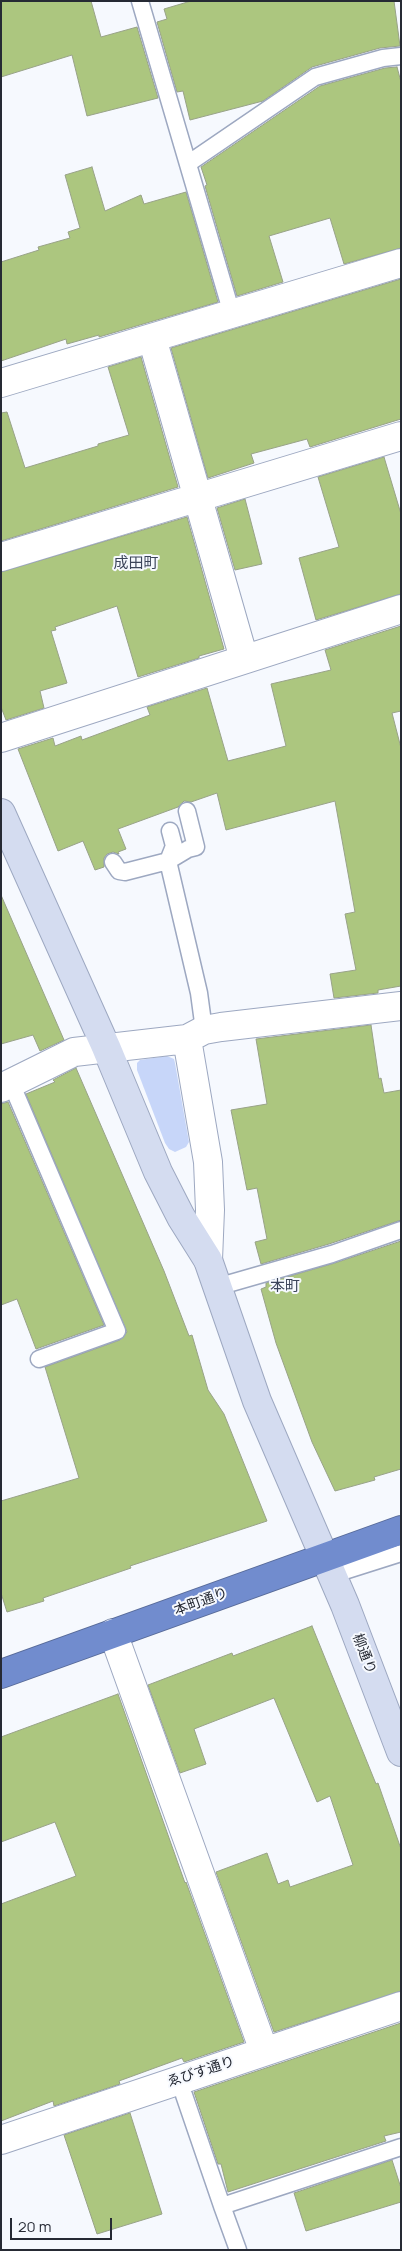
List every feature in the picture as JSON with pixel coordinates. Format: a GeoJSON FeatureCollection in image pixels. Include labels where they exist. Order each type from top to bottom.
{"type":"FeatureCollection","features":[{"type":"Feature","properties":{"kind":"highway","name":"本町通り"},"geometry":{"type":"LineString","coordinates":[[1,1674],[113,1633],[328,1566],[401,1530]]}},
{"type":"Feature","properties":{"kind":"street"},"geometry":{"type":"LineString","coordinates":[[1,383],[401,263]]}},
{"type":"Feature","properties":{"kind":"street"},"geometry":{"type":"LineString","coordinates":[[152,338],[244,659]]}},
{"type":"Feature","properties":{"kind":"street"},"geometry":{"type":"LineString","coordinates":[[1,557],[401,436]]}},
{"type":"Feature","properties":{"kind":"street"},"geometry":{"type":"LineString","coordinates":[[1,738],[401,608]]}},
{"type":"Feature","properties":{"kind":"street","name":"柳通り"},"geometry":{"type":"LineString","coordinates":[[1,813],[106,1047],[158,1172],[181,1217],[208,1260],[257,1401],[346,1605],[401,1752]]}},
{"type":"Feature","properties":{"kind":"street"},"geometry":{"type":"LineString","coordinates":[[6,1085],[74,1052],[195,1035],[221,1027],[401,1006]]}},
{"type":"Feature","properties":{"kind":"street"},"geometry":{"type":"LineString","coordinates":[[195,1035],[208,1162],[210,1210],[208,1260]]}},
{"type":"Feature","properties":{"kind":"street"},"geometry":{"type":"LineString","coordinates":[[113,1633],[264,2051]]}},
{"type":"Feature","properties":{"kind":"street","name":"ゑびす通り"},"geometry":{"type":"LineString","coordinates":[[1,2140],[401,2006]]}},
{"type":"Feature","properties":{"kind":"lane"},"geometry":{"type":"LineString","coordinates":[[140,1],[189,162],[232,314]]}},
{"type":"Feature","properties":{"kind":"lane"},"geometry":{"type":"LineString","coordinates":[[189,162],[315,77],[383,58],[401,56]]}},
{"type":"Feature","properties":{"kind":"lane"},"geometry":{"type":"LineString","coordinates":[[113,862],[119,871],[125,872],[168,861],[188,849],[196,847],[187,811]]}},
{"type":"Feature","properties":{"kind":"lane"},"geometry":{"type":"LineString","coordinates":[[170,831],[174,846],[168,861],[199,993],[195,1035]]}},
{"type":"Feature","properties":{"kind":"lane"},"geometry":{"type":"LineString","coordinates":[[6,1085],[117,1331],[39,1359]]}},
{"type":"Feature","properties":{"kind":"lane"},"geometry":{"type":"LineString","coordinates":[[217,1286],[332,1254],[401,1230]]}},
{"type":"Feature","properties":{"kind":"lane"},"geometry":{"type":"LineString","coordinates":[[328,1566],[401,1553]]}},
{"type":"Feature","properties":{"kind":"lane"},"geometry":{"type":"LineString","coordinates":[[184,2095],[238,2250]]}},
{"type":"Feature","properties":{"kind":"lane"},"geometry":{"type":"LineString","coordinates":[[222,2206],[400,2150]]}},
{"type":"Feature","properties":{"kind":"shaded area"},"geometry":{"type":"Polygon","coordinates":[[[167,1056],[174,1059],[189,1142],[186,1147],[175,1152],[169,1149],[165,1143],[137,1070],[137,1063],[140,1060],[167,1056]]]}},
{"type":"Feature","properties":{"kind":"building"},"geometry":{"type":"Polygon","coordinates":[[[1,1],[91,1],[101,37],[137,27],[158,98],[87,116],[72,55],[1,77],[1,1]]]}},
{"type":"Feature","properties":{"kind":"building"},"geometry":{"type":"Polygon","coordinates":[[[191,1],[394,1],[400,46],[380,48],[312,67],[263,101],[190,120],[183,91],[177,92],[157,22],[167,19],[164,9],[191,1]]]}},
{"type":"Feature","properties":{"kind":"building"},"geometry":{"type":"Polygon","coordinates":[[[397,67],[401,82],[401,248],[344,264],[330,218],[269,236],[283,282],[237,296],[201,167],[320,86],[385,68],[397,67]]]}},
{"type":"Feature","properties":{"kind":"building"},"geometry":{"type":"Polygon","coordinates":[[[92,167],[105,211],[141,195],[144,204],[186,192],[218,302],[99,337],[99,335],[67,344],[66,339],[1,361],[1,262],[39,250],[38,247],[70,238],[68,232],[80,228],[65,175],[92,167]]]}},
{"type":"Feature","properties":{"kind":"building"},"geometry":{"type":"Polygon","coordinates":[[[401,279],[401,419],[310,447],[307,439],[251,454],[254,463],[208,478],[171,348],[401,279]]]}},
{"type":"Feature","properties":{"kind":"building"},"geometry":{"type":"Polygon","coordinates":[[[141,357],[178,487],[1,541],[1,413],[7,412],[25,468],[129,435],[108,367],[141,357]]]}},
{"type":"Feature","properties":{"kind":"building"},"geometry":{"type":"Polygon","coordinates":[[[384,457],[401,514],[401,594],[316,620],[299,558],[339,547],[318,477],[384,457]]]}},
{"type":"Feature","properties":{"kind":"building"},"geometry":{"type":"Polygon","coordinates":[[[245,499],[262,564],[235,570],[217,508],[245,499]]]}},
{"type":"Feature","properties":{"kind":"building"},"geometry":{"type":"Polygon","coordinates":[[[187,517],[224,649],[138,677],[117,606],[55,627],[56,630],[51,631],[67,683],[40,691],[44,708],[6,720],[1,707],[1,572],[187,517]]]}},
{"type":"Feature","properties":{"kind":"building"},"geometry":{"type":"Polygon","coordinates":[[[401,626],[401,711],[392,713],[401,748],[401,986],[378,990],[378,993],[334,998],[330,974],[356,970],[345,914],[355,912],[335,801],[226,830],[217,793],[191,802],[184,801],[178,807],[118,829],[126,849],[118,852],[119,854],[113,852],[107,854],[104,858],[104,867],[95,870],[83,841],[58,851],[18,749],[53,738],[55,746],[81,736],[82,740],[150,715],[147,707],[207,688],[228,761],[286,746],[271,684],[331,670],[325,650],[401,626]]]}},
{"type":"Feature","properties":{"kind":"building"},"geometry":{"type":"Polygon","coordinates":[[[1,895],[64,1040],[40,1051],[33,1035],[1,1044],[1,895]]]}},
{"type":"Feature","properties":{"kind":"building"},"geometry":{"type":"Polygon","coordinates":[[[371,1025],[379,1079],[381,1078],[384,1093],[401,1090],[401,1220],[261,1264],[255,1242],[267,1239],[257,1188],[247,1190],[231,1110],[267,1104],[256,1039],[371,1025]]]}},
{"type":"Feature","properties":{"kind":"building"},"geometry":{"type":"Polygon","coordinates":[[[76,1068],[164,1271],[189,1336],[192,1335],[208,1390],[224,1414],[267,1521],[130,1566],[131,1568],[43,1598],[44,1601],[7,1612],[1,1593],[1,1501],[79,1478],[45,1367],[120,1340],[127,1332],[26,1094],[55,1082],[53,1080],[76,1068]]]}},
{"type":"Feature","properties":{"kind":"building"},"geometry":{"type":"Polygon","coordinates":[[[8,1102],[104,1325],[36,1349],[17,1299],[1,1305],[1,1104],[8,1102]]]}},
{"type":"Feature","properties":{"kind":"building"},"geometry":{"type":"Polygon","coordinates":[[[401,1241],[401,1469],[374,1477],[375,1480],[335,1491],[312,1442],[276,1343],[261,1289],[266,1287],[266,1283],[401,1241]]]}},
{"type":"Feature","properties":{"kind":"building"},"geometry":{"type":"Polygon","coordinates":[[[312,1626],[376,1784],[378,1783],[401,1849],[401,1991],[274,2032],[216,1872],[267,1853],[278,1884],[288,1880],[290,1887],[353,1865],[330,1796],[317,1802],[274,1698],[194,1729],[206,1764],[180,1773],[148,1685],[232,1653],[233,1656],[312,1626]]]}},
{"type":"Feature","properties":{"kind":"building"},"geometry":{"type":"Polygon","coordinates":[[[118,1694],[244,2042],[184,2062],[182,2058],[119,2081],[120,2084],[54,2106],[53,2101],[1,2121],[1,1904],[76,1876],[55,1822],[1,1842],[1,1737],[118,1694]]]}},
{"type":"Feature","properties":{"kind":"building"},"geometry":{"type":"Polygon","coordinates":[[[401,2023],[401,2132],[384,2136],[386,2141],[228,2192],[221,2164],[218,2164],[194,2092],[401,2023]]]}},
{"type":"Feature","properties":{"kind":"building"},"geometry":{"type":"Polygon","coordinates":[[[130,2113],[162,2214],[97,2234],[64,2135],[130,2113]]]}},
{"type":"Feature","properties":{"kind":"building"},"geometry":{"type":"Polygon","coordinates":[[[392,2160],[401,2188],[401,2202],[306,2231],[294,2193],[392,2160]]]}},
{"type":"Feature","properties":{"kind":"district","name":"成田町"},"geometry":{"type":"Point","coordinates":[136,564]}},
{"type":"Feature","properties":{"kind":"district","name":"本町"},"geometry":{"type":"Point","coordinates":[285,1287]}}]}
